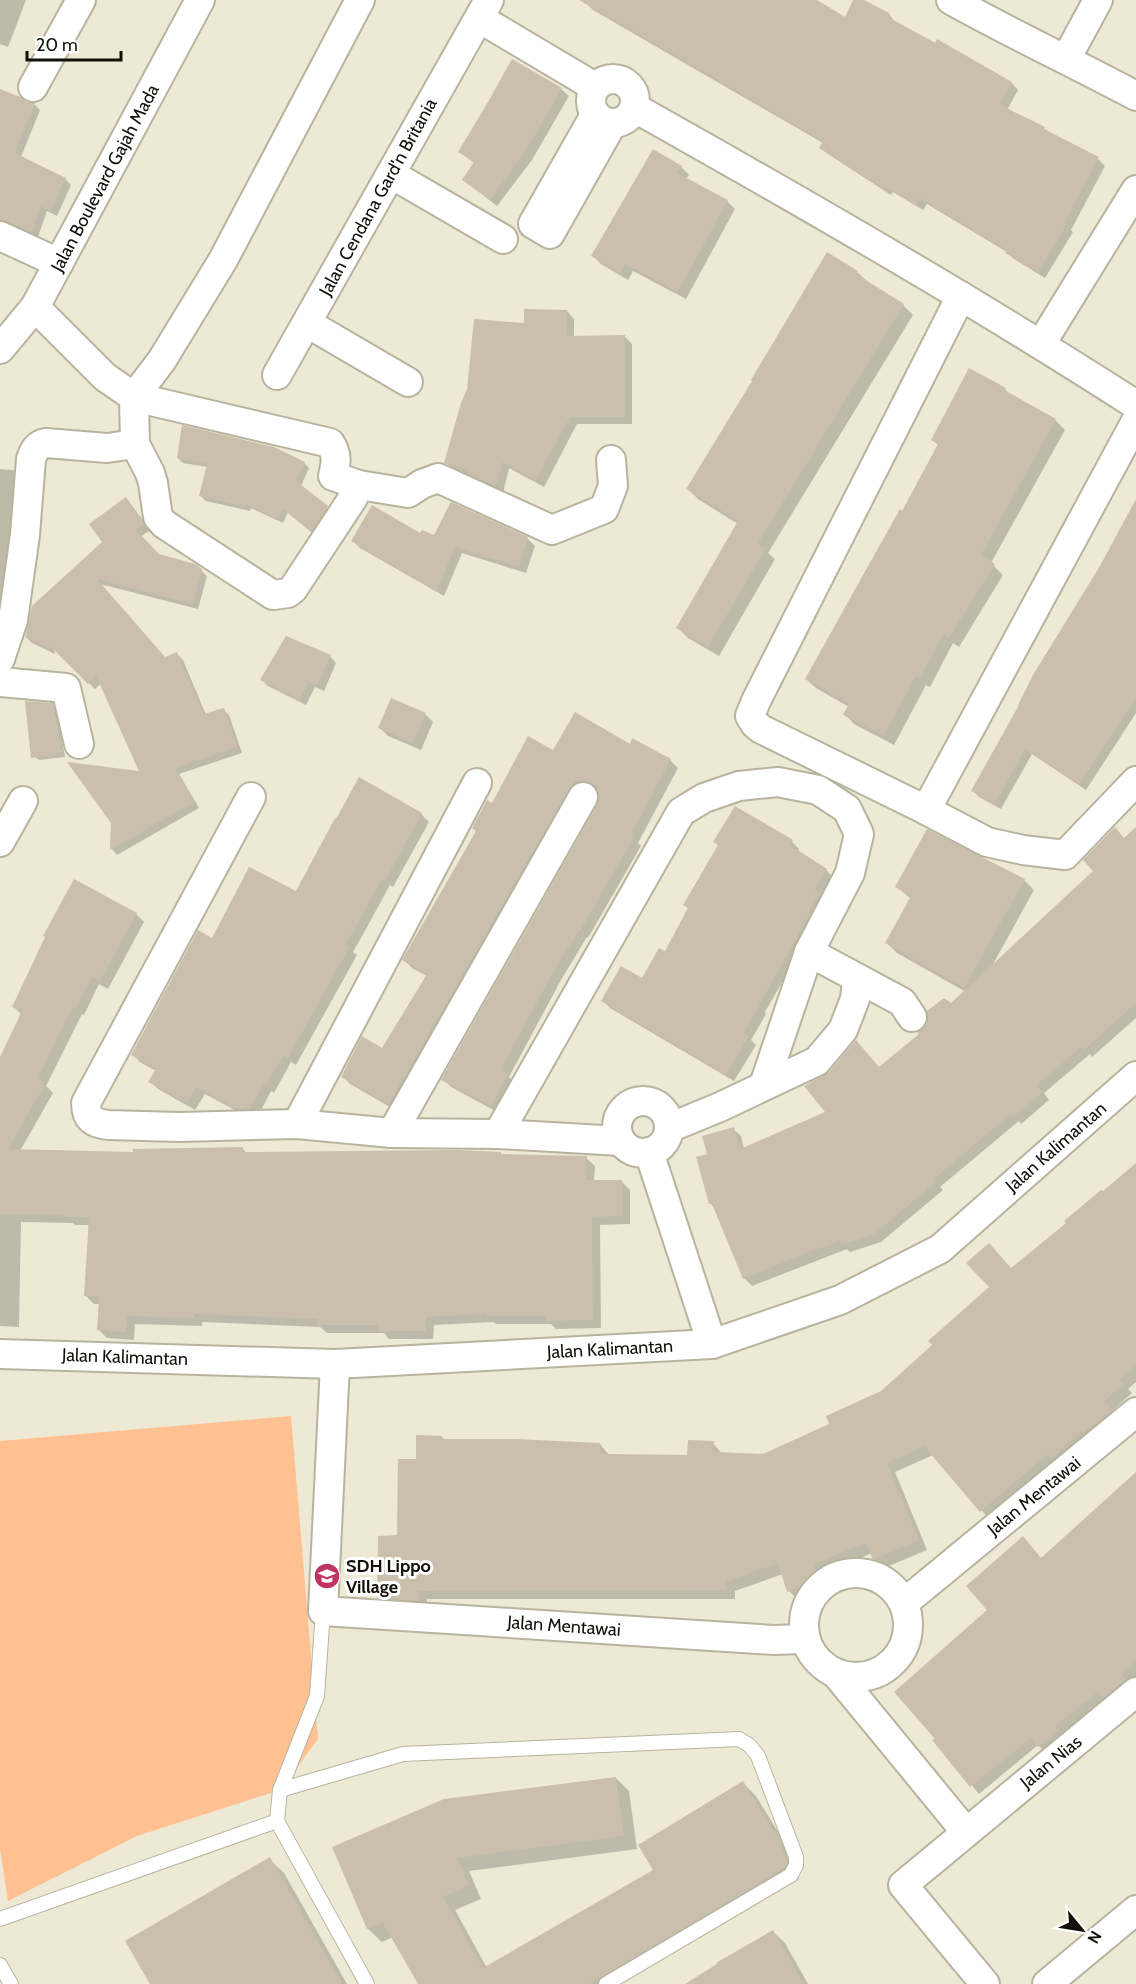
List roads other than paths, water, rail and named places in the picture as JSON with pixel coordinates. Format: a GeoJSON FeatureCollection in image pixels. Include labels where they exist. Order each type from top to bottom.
{"type":"FeatureCollection","features":[{"type":"Feature","properties":{"kind":"street"},"geometry":{"type":"LineString","coordinates":[[33,87],[81,0]]}},
{"type":"Feature","properties":{"kind":"street","name":"Jalan Boulevard Gajah Mada"},"geometry":{"type":"LineString","coordinates":[[0,349],[35,307],[200,0]]}},
{"type":"Feature","properties":{"kind":"street"},"geometry":{"type":"LineString","coordinates":[[359,485],[353,498],[294,589],[288,593],[273,595],[164,524],[158,516],[150,473],[135,444],[134,397],[162,360],[223,260],[360,0]]}},
{"type":"Feature","properties":{"kind":"street"},"geometry":{"type":"LineString","coordinates":[[951,0],[1024,40],[1136,96]]}},
{"type":"Feature","properties":{"kind":"street"},"geometry":{"type":"LineString","coordinates":[[1066,59],[1098,0]]}},
{"type":"Feature","properties":{"kind":"street","name":"Jalan Cendana Gard'n Britania"},"geometry":{"type":"LineString","coordinates":[[277,375],[484,9],[595,87]]}},
{"type":"Feature","properties":{"kind":"street"},"geometry":{"type":"LineString","coordinates":[[609,78],[624,81],[634,92],[635,108],[627,120],[604,120],[590,101],[595,87],[609,78]]}},
{"type":"Feature","properties":{"kind":"street"},"geometry":{"type":"LineString","coordinates":[[635,108],[787,193],[961,296],[1136,405]]}},
{"type":"Feature","properties":{"kind":"street"},"geometry":{"type":"LineString","coordinates":[[391,174],[503,239]]}},
{"type":"Feature","properties":{"kind":"street"},"geometry":{"type":"LineString","coordinates":[[1041,344],[1136,190]]}},
{"type":"Feature","properties":{"kind":"street"},"geometry":{"type":"LineString","coordinates":[[0,236],[59,263]]}},
{"type":"Feature","properties":{"kind":"street"},"geometry":{"type":"LineString","coordinates":[[961,296],[750,716],[754,724],[761,729],[987,842],[1023,850],[1065,855],[1136,781]]}},
{"type":"Feature","properties":{"kind":"street"},"geometry":{"type":"LineString","coordinates":[[35,307],[105,376],[134,397],[330,443],[336,451],[333,476],[359,485],[408,494],[422,484],[438,478],[552,530],[604,509],[613,486],[611,460]]}},
{"type":"Feature","properties":{"kind":"street"},"geometry":{"type":"LineString","coordinates":[[306,323],[408,382]]}},
{"type":"Feature","properties":{"kind":"street"},"geometry":{"type":"LineString","coordinates":[[926,810],[1136,421]]}},
{"type":"Feature","properties":{"kind":"street"},"geometry":{"type":"LineString","coordinates":[[0,659],[12,620],[25,535],[31,459],[35,450],[40,444],[46,443],[107,447],[135,444]]}},
{"type":"Feature","properties":{"kind":"street"},"geometry":{"type":"LineString","coordinates":[[0,682],[66,688],[79,744]]}},
{"type":"Feature","properties":{"kind":"street"},"geometry":{"type":"LineString","coordinates":[[498,1134],[681,812],[704,798],[739,786],[778,782],[818,790],[847,809],[859,834],[850,873],[810,952],[764,1085]]}},
{"type":"Feature","properties":{"kind":"street"},"geometry":{"type":"LineString","coordinates":[[297,1124],[477,783]]}},
{"type":"Feature","properties":{"kind":"street"},"geometry":{"type":"LineString","coordinates":[[251,797],[86,1103],[88,1118],[108,1125],[179,1127],[297,1124],[392,1133],[498,1134],[621,1141]]}},
{"type":"Feature","properties":{"kind":"street"},"geometry":{"type":"LineString","coordinates":[[392,1133],[583,797]]}},
{"type":"Feature","properties":{"kind":"street"},"geometry":{"type":"LineString","coordinates":[[0,842],[23,801]]}},
{"type":"Feature","properties":{"kind":"street"},"geometry":{"type":"LineString","coordinates":[[810,952],[902,1002],[912,1017]]}},
{"type":"Feature","properties":{"kind":"street"},"geometry":{"type":"LineString","coordinates":[[669,1128],[720,1107],[817,1061],[843,1030],[855,999],[857,979]]}},
{"type":"Feature","properties":{"kind":"street","name":"Jalan Kalimantan"},"geometry":{"type":"LineString","coordinates":[[0,1354],[335,1364],[712,1344],[840,1300],[940,1249],[1136,1076]]}},
{"type":"Feature","properties":{"kind":"street"},"geometry":{"type":"LineString","coordinates":[[637,1101],[645,1101],[660,1107],[669,1120],[669,1128],[663,1144],[650,1152],[633,1151],[621,1141],[618,1133],[619,1117],[637,1101]]}},
{"type":"Feature","properties":{"kind":"street"},"geometry":{"type":"LineString","coordinates":[[650,1152],[712,1344]]}},
{"type":"Feature","properties":{"kind":"street"},"geometry":{"type":"LineString","coordinates":[[323,1611],[335,1364]]}},
{"type":"Feature","properties":{"kind":"street","name":"Jalan Mentawai"},"geometry":{"type":"LineString","coordinates":[[904,1603],[1136,1412]]}},
{"type":"Feature","properties":{"kind":"street"},"geometry":{"type":"LineString","coordinates":[[838,1676],[869,1677],[895,1661],[909,1634],[904,1603],[888,1582],[864,1572],[838,1575],[817,1589],[804,1613],[804,1639],[817,1661],[838,1676],[966,1832]]}},
{"type":"Feature","properties":{"kind":"street","name":"Jalan Mentawai"},"geometry":{"type":"LineString","coordinates":[[323,1611],[774,1640],[804,1639]]}},
{"type":"Feature","properties":{"kind":"street","name":"Jalan Nias"},"geometry":{"type":"LineString","coordinates":[[986,1984],[903,1885],[1135,1695]]}},
{"type":"Feature","properties":{"kind":"street"},"geometry":{"type":"LineString","coordinates":[[1047,1984],[1136,1910]]}},
{"type":"Feature","properties":{"kind":"lane"},"geometry":{"type":"LineString","coordinates":[[323,1611],[317,1696],[280,1791],[278,1821],[367,1984]]}},
{"type":"Feature","properties":{"kind":"lane"},"geometry":{"type":"LineString","coordinates":[[280,1791],[403,1754],[739,1739],[745,1742],[758,1756],[770,1786],[796,1857],[794,1870],[791,1875],[606,1984]]}},
{"type":"Feature","properties":{"kind":"lane"},"geometry":{"type":"LineString","coordinates":[[0,1919],[278,1821]]}},
{"type":"Feature","properties":{"kind":"lane"},"geometry":{"type":"LineString","coordinates":[[0,1965],[10,1984]]}},
{"type":"Feature","properties":{"kind":"place","name":"SDH Lippo Village"},"geometry":{"type":"Point","coordinates":[327,1576]}}]}
